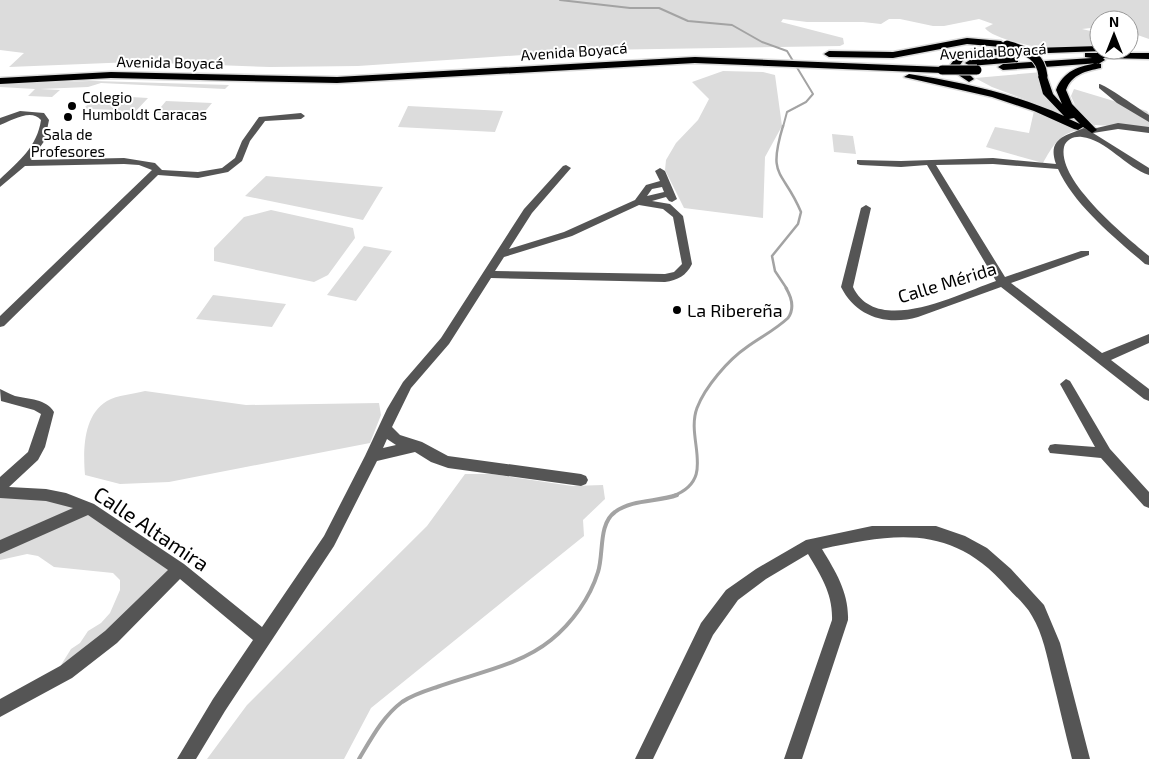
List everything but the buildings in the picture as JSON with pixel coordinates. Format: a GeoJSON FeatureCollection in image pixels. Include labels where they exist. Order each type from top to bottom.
{"type":"FeatureCollection","features":[{"type":"Feature","properties":{"kind":"highway"},"geometry":{"type":"LineString","coordinates":[[774,59],[807,60],[893,55],[970,40],[1007,45],[1039,59],[1043,65],[1044,89],[1051,100],[1091,133]]}},
{"type":"Feature","properties":{"kind":"highway"},"geometry":{"type":"LineString","coordinates":[[1078,127],[1048,110],[972,81],[960,72],[956,63],[961,57],[980,52],[1089,50]]}},
{"type":"Feature","properties":{"kind":"highway","name":"Avenida Boyacá"},"geometry":{"type":"LineString","coordinates":[[0,77],[119,71],[345,74],[639,57],[750,55],[774,59]]}},
{"type":"Feature","properties":{"kind":"highway","name":"Avenida Boyacá"},"geometry":{"type":"LineString","coordinates":[[974,67],[1063,56],[1149,55]]}},
{"type":"Feature","properties":{"kind":"highway"},"geometry":{"type":"LineString","coordinates":[[774,59],[807,60],[952,83],[1030,106],[1078,127]]}},
{"type":"Feature","properties":{"kind":"highway","name":"Avenida Boyacá"},"geometry":{"type":"LineString","coordinates":[[0,81],[111,75],[337,80],[701,60],[719,64],[774,59]]}},
{"type":"Feature","properties":{"kind":"highway","name":"Avenida Boyacá"},"geometry":{"type":"LineString","coordinates":[[807,60],[940,67],[1115,60],[1149,62]]}},
{"type":"Feature","properties":{"kind":"highway"},"geometry":{"type":"LineString","coordinates":[[1091,133],[1064,100],[1061,90],[1065,79],[1076,72],[1096,66],[1149,62]]}},
{"type":"Feature","properties":{"kind":"street"},"geometry":{"type":"LineString","coordinates":[[1102,86],[1120,101],[1149,119]]}},
{"type":"Feature","properties":{"kind":"street"},"geometry":{"type":"LineString","coordinates":[[0,122],[11,116],[31,113],[41,115],[45,123],[40,144],[0,184]]}},
{"type":"Feature","properties":{"kind":"street"},"geometry":{"type":"LineString","coordinates":[[0,323],[157,172],[198,176],[226,170],[239,159],[246,141],[262,119],[302,116]]}},
{"type":"Feature","properties":{"kind":"street"},"geometry":{"type":"LineString","coordinates":[[1149,130],[1118,126],[1091,133],[1073,134],[1063,140],[1057,150],[1057,158],[1076,190],[1096,213],[1149,262]]}},
{"type":"Feature","properties":{"kind":"street"},"geometry":{"type":"LineString","coordinates":[[1078,127],[1149,165]]}},
{"type":"Feature","properties":{"kind":"street"},"geometry":{"type":"LineString","coordinates":[[1091,133],[1149,172]]}},
{"type":"Feature","properties":{"kind":"street"},"geometry":{"type":"LineString","coordinates":[[23,163],[50,164],[112,160],[152,165],[157,168],[157,172]]}},
{"type":"Feature","properties":{"kind":"street"},"geometry":{"type":"LineString","coordinates":[[860,162],[930,163],[993,161],[1062,168]]}},
{"type":"Feature","properties":{"kind":"street"},"geometry":{"type":"LineString","coordinates":[[930,163],[1004,284],[1149,396]]}},
{"type":"Feature","properties":{"kind":"street"},"geometry":{"type":"LineString","coordinates":[[186,759],[263,638],[329,541],[407,385],[445,341],[533,205],[566,168]]}},
{"type":"Feature","properties":{"kind":"street"},"geometry":{"type":"LineString","coordinates":[[488,274],[665,278],[676,276],[685,269],[687,264],[678,216],[660,171]]}},
{"type":"Feature","properties":{"kind":"street"},"geometry":{"type":"LineString","coordinates":[[638,202],[648,187],[665,183]]}},
{"type":"Feature","properties":{"kind":"street"},"geometry":{"type":"LineString","coordinates":[[500,255],[568,234],[638,202],[670,193]]}},
{"type":"Feature","properties":{"kind":"street"},"geometry":{"type":"LineString","coordinates":[[638,202],[666,206],[678,216]]}},
{"type":"Feature","properties":{"kind":"street","name":"Calle Mérida"},"geometry":{"type":"LineString","coordinates":[[866,208],[847,287],[854,301],[867,311],[894,316],[914,314],[1004,284],[1085,253]]}},
{"type":"Feature","properties":{"kind":"street"},"geometry":{"type":"LineString","coordinates":[[1100,359],[1149,338]]}},
{"type":"Feature","properties":{"kind":"street"},"geometry":{"type":"LineString","coordinates":[[1066,384],[1104,453],[1149,502]]}},
{"type":"Feature","properties":{"kind":"street"},"geometry":{"type":"LineString","coordinates":[[0,394],[18,403],[43,408],[48,412],[38,447],[33,456],[0,486]]}},
{"type":"Feature","properties":{"kind":"street"},"geometry":{"type":"LineString","coordinates":[[385,429],[395,439],[417,446],[436,458],[448,462],[581,480]]}},
{"type":"Feature","properties":{"kind":"street"},"geometry":{"type":"LineString","coordinates":[[372,457],[417,446]]}},
{"type":"Feature","properties":{"kind":"street"},"geometry":{"type":"LineString","coordinates":[[1055,449],[1104,453]]}},
{"type":"Feature","properties":{"kind":"street","name":"Calle Altamira"},"geometry":{"type":"LineString","coordinates":[[0,492],[46,495],[66,499],[89,508],[180,569],[263,638]]}},
{"type":"Feature","properties":{"kind":"street"},"geometry":{"type":"LineString","coordinates":[[0,547],[89,508]]}},
{"type":"Feature","properties":{"kind":"street"},"geometry":{"type":"LineString","coordinates":[[644,759],[707,629],[732,595],[761,574],[811,545],[872,532],[936,533],[960,541],[982,553],[1024,593],[1038,610],[1046,626],[1064,684],[1082,759]]}},
{"type":"Feature","properties":{"kind":"street"},"geometry":{"type":"LineString","coordinates":[[792,759],[840,620],[842,608],[836,588],[811,545]]}},
{"type":"Feature","properties":{"kind":"street"},"geometry":{"type":"LineString","coordinates":[[0,708],[66,672],[111,637],[180,569]]}},
{"type":"Feature","properties":{"kind":"shaded area"},"geometry":{"type":"Polygon","coordinates":[[[0,0],[1149,0],[1149,39],[1139,36],[1139,10],[1089,10],[1089,28],[1082,29],[1089,31],[1089,50],[1087,52],[1049,49],[1002,38],[985,28],[993,24],[979,19],[944,26],[933,26],[900,19],[889,19],[881,24],[863,22],[807,22],[783,19],[781,22],[843,38],[844,44],[840,46],[597,50],[358,66],[270,67],[133,62],[9,67],[24,53],[0,50],[0,0]]]}},
{"type":"Feature","properties":{"kind":"shaded area"},"geometry":{"type":"Polygon","coordinates":[[[723,71],[763,72],[775,75],[782,126],[765,157],[763,218],[684,208],[665,170],[666,160],[676,143],[698,120],[709,99],[692,82],[723,71]]]}},
{"type":"Feature","properties":{"kind":"shaded area"},"geometry":{"type":"Polygon","coordinates":[[[1042,72],[1054,105],[1061,113],[992,87],[975,78],[1042,72]]]}},
{"type":"Feature","properties":{"kind":"shaded area"},"geometry":{"type":"Polygon","coordinates":[[[90,81],[229,85],[225,89],[101,83],[88,87],[40,89],[60,90],[52,97],[28,96],[35,89],[0,87],[0,85],[4,84],[90,81]]]}},
{"type":"Feature","properties":{"kind":"shaded area"},"geometry":{"type":"Polygon","coordinates":[[[1074,89],[1147,111],[1149,114],[1149,128],[1094,125],[1078,112],[1071,96],[1074,89]]]}},
{"type":"Feature","properties":{"kind":"shaded area"},"geometry":{"type":"Polygon","coordinates":[[[98,95],[148,98],[134,113],[115,113],[118,110],[87,109],[85,107],[98,95]]]}},
{"type":"Feature","properties":{"kind":"shaded area"},"geometry":{"type":"Polygon","coordinates":[[[166,101],[212,103],[202,115],[156,113],[166,101]]]}},
{"type":"Feature","properties":{"kind":"shaded area"},"geometry":{"type":"Polygon","coordinates":[[[408,106],[503,111],[495,132],[398,127],[408,106]]]}},
{"type":"Feature","properties":{"kind":"shaded area"},"geometry":{"type":"Polygon","coordinates":[[[1034,111],[1078,130],[1061,138],[1043,163],[986,147],[995,127],[1029,133],[1034,111]]]}},
{"type":"Feature","properties":{"kind":"shaded area"},"geometry":{"type":"Polygon","coordinates":[[[832,134],[853,136],[856,154],[834,152],[832,134]]]}},
{"type":"Feature","properties":{"kind":"shaded area"},"geometry":{"type":"Polygon","coordinates":[[[266,176],[383,187],[363,220],[245,196],[266,176]]]}},
{"type":"Feature","properties":{"kind":"shaded area"},"geometry":{"type":"Polygon","coordinates":[[[271,210],[353,228],[355,238],[328,275],[314,282],[214,261],[214,248],[244,217],[271,210]]]}},
{"type":"Feature","properties":{"kind":"shaded area"},"geometry":{"type":"Polygon","coordinates":[[[364,246],[392,251],[356,301],[327,295],[364,246]]]}},
{"type":"Feature","properties":{"kind":"shaded area"},"geometry":{"type":"Polygon","coordinates":[[[213,295],[286,304],[272,327],[196,319],[213,295]]]}},
{"type":"Feature","properties":{"kind":"shaded area"},"geometry":{"type":"Polygon","coordinates":[[[145,391],[246,405],[379,403],[381,415],[370,443],[169,482],[120,484],[85,475],[86,434],[93,415],[99,407],[111,399],[145,391]]]}},
{"type":"Feature","properties":{"kind":"shaded area"},"geometry":{"type":"Polygon","coordinates":[[[465,474],[492,474],[572,486],[603,485],[605,499],[583,520],[584,536],[371,708],[344,759],[207,759],[247,705],[427,526],[465,474]]]}},
{"type":"Feature","properties":{"kind":"shaded area"},"geometry":{"type":"Polygon","coordinates":[[[0,492],[66,499],[179,569],[149,601],[61,665],[71,649],[80,643],[88,631],[101,623],[110,613],[120,590],[120,580],[113,573],[54,567],[38,556],[27,554],[0,560],[0,492]]]}},
{"type":"Feature","properties":{"kind":"waterway"},"geometry":{"type":"LineString","coordinates":[[560,0],[630,8],[659,8],[688,21],[732,25],[762,42],[787,51],[813,94],[806,102],[787,112],[783,127]]}},
{"type":"Feature","properties":{"kind":"waterway"},"geometry":{"type":"LineString","coordinates":[[783,126],[778,143],[777,165],[779,173],[801,212],[798,224],[772,256],[775,271],[787,289]]}},
{"type":"Feature","properties":{"kind":"waterway"},"geometry":{"type":"LineString","coordinates":[[673,496],[686,489],[694,480],[697,469],[694,420],[701,400],[711,383],[732,359],[788,318],[792,303],[786,288]]}},
{"type":"Feature","properties":{"kind":"waterway"},"geometry":{"type":"LineString","coordinates":[[359,759],[383,721],[395,708],[414,695],[511,663],[551,640],[573,618],[595,582],[600,565],[604,532],[610,517],[615,512],[629,505],[677,495]]}},
{"type":"Feature","properties":{"kind":"place","name":"Colegio Humboldt Caracas"},"geometry":{"type":"Point","coordinates":[72,106]}},
{"type":"Feature","properties":{"kind":"place","name":"Sala de Profesores"},"geometry":{"type":"Point","coordinates":[68,117]}},
{"type":"Feature","properties":{"kind":"place","name":"La Ribereña"},"geometry":{"type":"Point","coordinates":[677,310]}}]}
